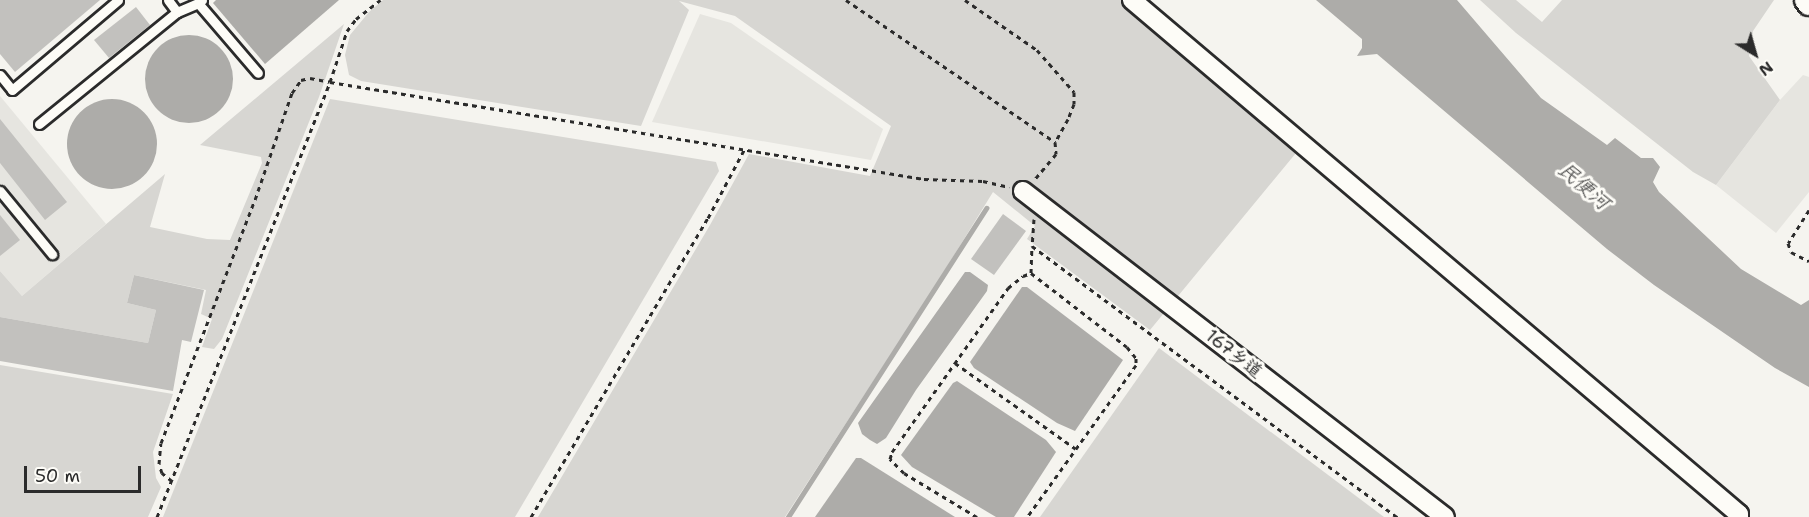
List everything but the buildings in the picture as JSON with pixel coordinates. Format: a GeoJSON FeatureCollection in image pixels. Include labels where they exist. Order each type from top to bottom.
{"type":"FeatureCollection","features":[{"type":"Feature","properties":{"kind":"street"},"geometry":{"type":"LineString","coordinates":[[1132,0],[1740,514],[1739,517]]}},
{"type":"Feature","properties":{"kind":"street"},"geometry":{"type":"LineString","coordinates":[[1806,0],[1809,4]]}},
{"type":"Feature","properties":{"kind":"street","name":"167乡道"},"geometry":{"type":"LineString","coordinates":[[1023,191],[1445,517]]}},
{"type":"Feature","properties":{"kind":"lane"},"geometry":{"type":"LineString","coordinates":[[0,75],[12,90],[118,0]]}},
{"type":"Feature","properties":{"kind":"lane"},"geometry":{"type":"LineString","coordinates":[[168,0],[177,12]]}},
{"type":"Feature","properties":{"kind":"lane"},"geometry":{"type":"LineString","coordinates":[[39,124],[177,12],[200,1],[258,73]]}},
{"type":"Feature","properties":{"kind":"lane"},"geometry":{"type":"LineString","coordinates":[[0,191],[52,254]]}},
{"type":"Feature","properties":{"kind":"path"},"geometry":{"type":"LineString","coordinates":[[157,517],[330,82],[347,31],[356,19],[380,0]]}},
{"type":"Feature","properties":{"kind":"path"},"geometry":{"type":"LineString","coordinates":[[846,0],[1055,142]]}},
{"type":"Feature","properties":{"kind":"path"},"geometry":{"type":"LineString","coordinates":[[172,481],[162,473],[159,464],[161,443],[258,191],[292,93],[301,80],[309,78],[924,179],[983,181],[1023,191],[1056,154],[1055,142],[1074,104],[1074,92],[1037,50],[965,0]]}},
{"type":"Feature","properties":{"kind":"path"},"geometry":{"type":"LineString","coordinates":[[531,517],[708,218],[745,148]]}},
{"type":"Feature","properties":{"kind":"path"},"geometry":{"type":"LineString","coordinates":[[1031,273],[1034,218],[1040,204]]}},
{"type":"Feature","properties":{"kind":"path"},"geometry":{"type":"LineString","coordinates":[[1809,210],[1788,243],[1791,252],[1809,261]]}},
{"type":"Feature","properties":{"kind":"path"},"geometry":{"type":"LineString","coordinates":[[1032,246],[1396,517]]}},
{"type":"Feature","properties":{"kind":"path"},"geometry":{"type":"LineString","coordinates":[[977,517],[904,473],[890,459],[892,452],[1008,288],[1023,276],[1031,273]]}},
{"type":"Feature","properties":{"kind":"path"},"geometry":{"type":"LineString","coordinates":[[1027,517],[1136,365],[1136,358],[1127,347],[1031,273]]}},
{"type":"Feature","properties":{"kind":"path"},"geometry":{"type":"LineString","coordinates":[[955,363],[1076,449]]}},
{"type":"Feature","properties":{"kind":"shaded area"},"geometry":{"type":"Polygon","coordinates":[[[383,0],[1121,0],[1296,153],[1150,330],[1027,239],[1035,226],[993,192],[932,291],[785,517],[538,517],[710,225],[749,154],[870,176],[891,126],[735,16],[679,1],[689,10],[641,126],[361,81],[349,75],[345,55],[350,35],[369,12],[383,0]]]}},
{"type":"Feature","properties":{"kind":"shaded area"},"geometry":{"type":"Polygon","coordinates":[[[1480,0],[1516,0],[1542,22],[1562,0],[1774,0],[1753,31],[1749,56],[1780,100],[1716,185],[1693,172],[1516,33],[1480,0]]]}},
{"type":"Feature","properties":{"kind":"shaded area"},"geometry":{"type":"Polygon","coordinates":[[[700,14],[731,23],[883,129],[871,160],[652,122],[700,14]]]}},
{"type":"Feature","properties":{"kind":"shaded area"},"geometry":{"type":"Polygon","coordinates":[[[344,24],[319,97],[222,339],[214,349],[202,347],[212,319],[201,314],[206,290],[134,275],[127,303],[156,310],[148,343],[0,317],[0,271],[22,296],[165,174],[150,227],[207,239],[230,240],[262,163],[261,157],[200,145],[344,24]]]}},
{"type":"Feature","properties":{"kind":"shaded area"},"geometry":{"type":"Polygon","coordinates":[[[1803,75],[1809,77],[1809,192],[1776,233],[1716,185],[1780,100],[1803,75]]]}},
{"type":"Feature","properties":{"kind":"shaded area"},"geometry":{"type":"Polygon","coordinates":[[[0,96],[106,224],[22,296],[0,271],[0,96]]]}},
{"type":"Feature","properties":{"kind":"shaded area"},"geometry":{"type":"Polygon","coordinates":[[[330,99],[716,162],[719,171],[515,517],[163,517],[330,99]]]}},
{"type":"Feature","properties":{"kind":"shaded area"},"geometry":{"type":"Polygon","coordinates":[[[1159,348],[1384,517],[1040,517],[1159,348]]]}},
{"type":"Feature","properties":{"kind":"shaded area"},"geometry":{"type":"Polygon","coordinates":[[[0,365],[173,394],[153,452],[156,478],[161,487],[148,517],[0,517],[0,365]]]}},
{"type":"Feature","properties":{"kind":"water"},"geometry":{"type":"Polygon","coordinates":[[[216,0],[339,0],[265,64],[213,3],[216,0]]]}},
{"type":"Feature","properties":{"kind":"water","name":"民便河"},"geometry":{"type":"Polygon","coordinates":[[[1316,0],[1457,0],[1541,98],[1607,145],[1615,138],[1641,158],[1653,158],[1660,167],[1653,182],[1659,192],[1741,269],[1801,305],[1809,300],[1809,387],[1775,368],[1654,285],[1607,249],[1377,54],[1357,56],[1362,48],[1362,39],[1316,0]]]}},
{"type":"Feature","properties":{"kind":"water"},"geometry":{"type":"Polygon","coordinates":[[[189,35],[206,39],[220,48],[229,62],[233,79],[229,96],[220,110],[206,119],[189,123],[172,119],[158,110],[149,96],[145,79],[149,62],[158,48],[172,39],[189,35]]]}},
{"type":"Feature","properties":{"kind":"water"},"geometry":{"type":"Polygon","coordinates":[[[112,99],[129,102],[144,112],[154,127],[157,144],[154,161],[144,176],[129,186],[112,189],[95,186],[80,176],[70,161],[67,144],[70,127],[80,112],[95,102],[112,99]]]}},
{"type":"Feature","properties":{"kind":"water"},"geometry":{"type":"Polygon","coordinates":[[[965,272],[970,272],[988,285],[987,291],[916,390],[886,438],[877,444],[862,434],[858,423],[965,272]]]}},
{"type":"Feature","properties":{"kind":"water"},"geometry":{"type":"Polygon","coordinates":[[[1022,287],[1027,287],[1123,360],[1075,431],[1057,423],[974,368],[970,362],[1022,287]]]}},
{"type":"Feature","properties":{"kind":"water"},"geometry":{"type":"Polygon","coordinates":[[[957,381],[1046,440],[1056,452],[1014,517],[996,517],[912,467],[901,455],[953,383],[957,381]]]}},
{"type":"Feature","properties":{"kind":"water"},"geometry":{"type":"Polygon","coordinates":[[[856,458],[861,458],[955,517],[815,517],[856,458]]]}},
{"type":"Feature","properties":{"kind":"waterway"},"geometry":{"type":"LineString","coordinates":[[788,517],[986,208]]}}]}
